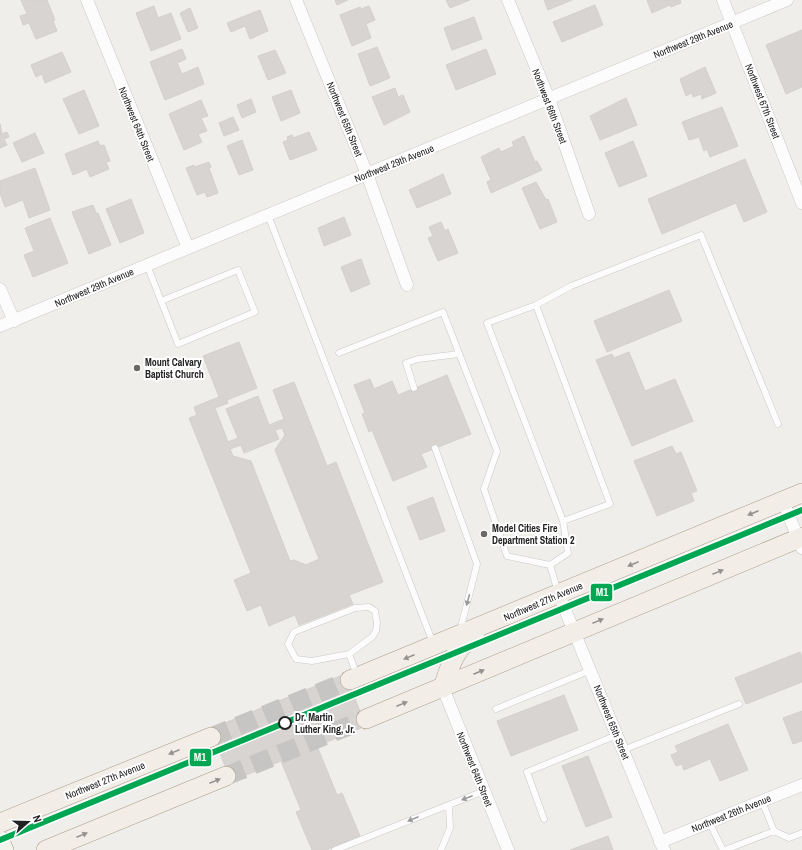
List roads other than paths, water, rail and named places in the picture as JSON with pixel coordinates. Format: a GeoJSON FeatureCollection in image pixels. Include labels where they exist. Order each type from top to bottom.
{"type":"FeatureCollection","features":[{"type":"Feature","properties":{"kind":"main road","name":"Northwest 27th Avenue"},"geometry":{"type":"LineString","coordinates":[[354,679],[802,493]]}},
{"type":"Feature","properties":{"kind":"main road"},"geometry":{"type":"LineString","coordinates":[[366,719],[443,688],[575,631],[801,541]]}},
{"type":"Feature","properties":{"kind":"main road"},"geometry":{"type":"LineString","coordinates":[[443,688],[451,663],[461,646],[484,626]]}},
{"type":"Feature","properties":{"kind":"main road","name":"Northwest 27th Avenue"},"geometry":{"type":"LineString","coordinates":[[0,823],[210,737]]}},
{"type":"Feature","properties":{"kind":"main road"},"geometry":{"type":"LineString","coordinates":[[46,850],[226,776]]}},
{"type":"Feature","properties":{"kind":"main road"},"geometry":{"type":"LineString","coordinates":[[0,839],[5,850]]}},
{"type":"Feature","properties":{"kind":"street","name":"Northwest 64th Street"},"geometry":{"type":"LineString","coordinates":[[87,0],[188,248]]}},
{"type":"Feature","properties":{"kind":"street","name":"Northwest 65th Street"},"geometry":{"type":"LineString","coordinates":[[296,0],[367,174],[407,285]]}},
{"type":"Feature","properties":{"kind":"street","name":"Northwest 66th Street"},"geometry":{"type":"LineString","coordinates":[[508,0],[549,99],[589,214]]}},
{"type":"Feature","properties":{"kind":"street","name":"Northwest 67th Street"},"geometry":{"type":"LineString","coordinates":[[723,0],[801,198]]}},
{"type":"Feature","properties":{"kind":"street","name":"Northwest 29th Avenue"},"geometry":{"type":"LineString","coordinates":[[0,326],[787,0]]}},
{"type":"Feature","properties":{"kind":"street"},"geometry":{"type":"LineString","coordinates":[[0,288],[14,321]]}},
{"type":"Feature","properties":{"kind":"street"},"geometry":{"type":"LineString","coordinates":[[783,501],[801,541]]}},
{"type":"Feature","properties":{"kind":"street","name":"Northwest 65th Street"},"geometry":{"type":"LineString","coordinates":[[559,595],[662,846]]}},
{"type":"Feature","properties":{"kind":"street","name":"Northwest 64th Street"},"geometry":{"type":"LineString","coordinates":[[443,688],[508,850]]}},
{"type":"Feature","properties":{"kind":"street","name":"Northwest 26th Avenue"},"geometry":{"type":"LineString","coordinates":[[662,846],[709,822],[802,785]]}},
{"type":"Feature","properties":{"kind":"lane"},"geometry":{"type":"LineString","coordinates":[[268,215],[434,646]]}},
{"type":"Feature","properties":{"kind":"lane"},"geometry":{"type":"LineString","coordinates":[[339,353],[443,312],[497,451],[484,489],[507,556],[550,565],[568,553],[563,521],[487,323],[536,305],[571,286],[701,235],[778,424]]}},
{"type":"Feature","properties":{"kind":"lane"},"geometry":{"type":"LineString","coordinates":[[147,265],[161,301],[178,344],[255,312],[238,270],[161,301]]}},
{"type":"Feature","properties":{"kind":"lane"},"geometry":{"type":"LineString","coordinates":[[536,305],[610,504],[563,521]]}},
{"type":"Feature","properties":{"kind":"lane"},"geometry":{"type":"LineString","coordinates":[[414,388],[406,363],[418,359],[459,354]]}},
{"type":"Feature","properties":{"kind":"lane"},"geometry":{"type":"LineString","coordinates":[[435,448],[477,564],[458,636]]}},
{"type":"Feature","properties":{"kind":"lane"},"geometry":{"type":"LineString","coordinates":[[550,565],[559,595]]}},
{"type":"Feature","properties":{"kind":"lane"},"geometry":{"type":"LineString","coordinates":[[369,607],[375,611],[378,623],[376,631],[372,637],[349,654],[312,661],[301,660],[296,659],[288,644],[294,632],[355,608],[369,607]]}},
{"type":"Feature","properties":{"kind":"lane"},"geometry":{"type":"LineString","coordinates":[[349,654],[354,679]]}},
{"type":"Feature","properties":{"kind":"lane"},"geometry":{"type":"LineString","coordinates":[[496,709],[590,670]]}},
{"type":"Feature","properties":{"kind":"lane"},"geometry":{"type":"LineString","coordinates":[[623,750],[739,704]]}},
{"type":"Feature","properties":{"kind":"lane"},"geometry":{"type":"LineString","coordinates":[[544,819],[527,772],[617,735]]}},
{"type":"Feature","properties":{"kind":"lane"},"geometry":{"type":"LineString","coordinates":[[335,850],[484,791]]}},
{"type":"Feature","properties":{"kind":"lane"},"geometry":{"type":"LineString","coordinates":[[762,801],[774,830],[789,838],[802,833]]}},
{"type":"Feature","properties":{"kind":"lane"},"geometry":{"type":"LineString","coordinates":[[440,850],[450,828],[449,805]]}},
{"type":"Feature","properties":{"kind":"lane"},"geometry":{"type":"LineString","coordinates":[[709,822],[724,850],[774,830]]}},
{"type":"Feature","properties":{"kind":"tunnel"},"geometry":{"type":"LineString","coordinates":[[211,737],[350,680]]}},
{"type":"Feature","properties":{"kind":"tunnel"},"geometry":{"type":"LineString","coordinates":[[226,776],[366,719]]}},
{"type":"Feature","properties":{"kind":"place","name":"Mount Calvary Baptist Church"},"geometry":{"type":"Point","coordinates":[137,368]}},
{"type":"Feature","properties":{"kind":"place","name":"Model Cities Fire Department Station 2"},"geometry":{"type":"Point","coordinates":[484,534]}},
{"type":"Feature","properties":{"kind":"place","name":"Dr. Martin Luther King, Jr."},"geometry":{"type":"Point","coordinates":[285,723]}}]}
